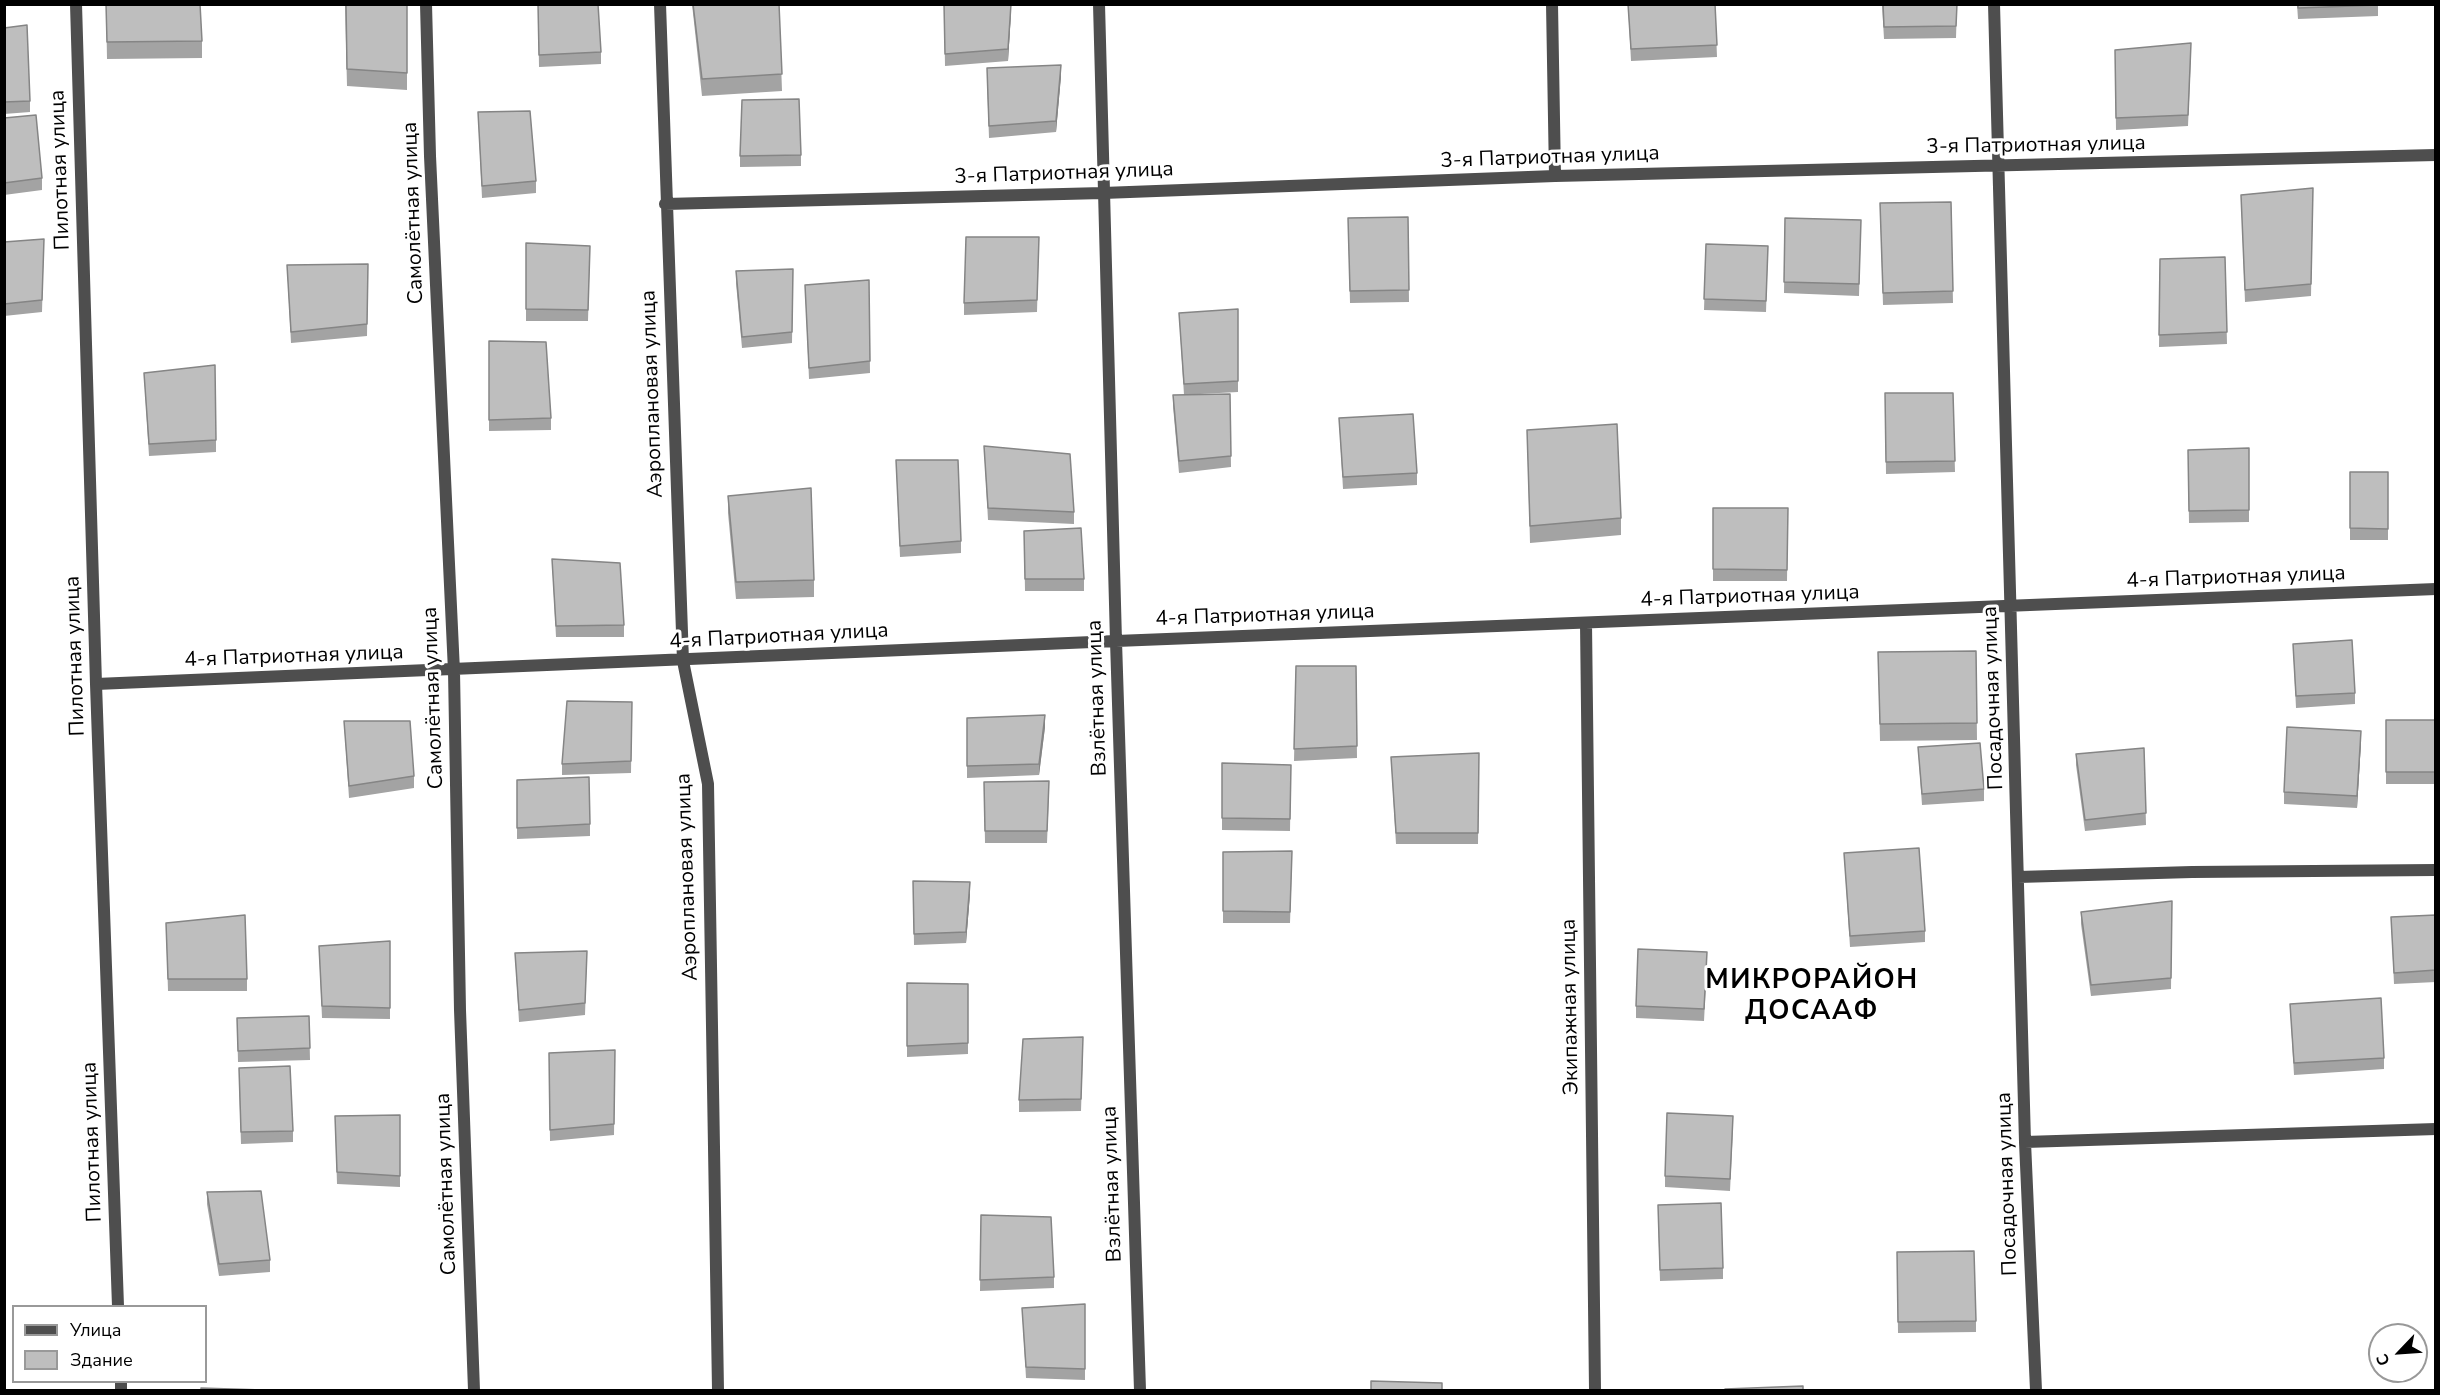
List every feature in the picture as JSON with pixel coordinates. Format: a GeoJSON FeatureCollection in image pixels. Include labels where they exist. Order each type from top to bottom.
{"type":"FeatureCollection","features":[{"type":"Feature","properties":{"kind":"street","name":"Пилотная улица"},"geometry":{"type":"LineString","coordinates":[[76,4],[96,684],[118,1305]]}},
{"type":"Feature","properties":{"kind":"street","name":"Самолётная улица"},"geometry":{"type":"LineString","coordinates":[[426,4],[430,156],[454,670],[460,1010],[474,1390]]}},
{"type":"Feature","properties":{"kind":"street","name":"Аэроплановая улица"},"geometry":{"type":"LineString","coordinates":[[660,4],[665,204],[683,661],[708,784],[718,1390]]}},
{"type":"Feature","properties":{"kind":"street","name":"Взлётная улица"},"geometry":{"type":"LineString","coordinates":[[1099,4],[1102,193],[1140,1390]]}},
{"type":"Feature","properties":{"kind":"street"},"geometry":{"type":"LineString","coordinates":[[1552,4],[1556,176]]}},
{"type":"Feature","properties":{"kind":"street","name":"Посадочная улица"},"geometry":{"type":"LineString","coordinates":[[1995,4],[2025,1142],[2037,1390]]}},
{"type":"Feature","properties":{"kind":"street","name":"3-я Патриотная улица"},"geometry":{"type":"LineString","coordinates":[[665,204],[1102,193],[1556,176],[2436,155]]}},
{"type":"Feature","properties":{"kind":"street","name":"4-я Патриотная улица"},"geometry":{"type":"LineString","coordinates":[[96,684],[2436,589]]}},
{"type":"Feature","properties":{"kind":"street","name":"Экипажная улица"},"geometry":{"type":"LineString","coordinates":[[1586,623],[1595,1390]]}},
{"type":"Feature","properties":{"kind":"street"},"geometry":{"type":"LineString","coordinates":[[2018,877],[2192,872],[2436,870]]}},
{"type":"Feature","properties":{"kind":"street"},"geometry":{"type":"LineString","coordinates":[[2025,1142],[2436,1129]]}},
{"type":"Feature","properties":{"kind":"building"},"geometry":{"type":"Polygon","coordinates":[[[106,4],[200,4],[202,41],[107,42],[106,4]]]}},
{"type":"Feature","properties":{"kind":"building"},"geometry":{"type":"Polygon","coordinates":[[[346,4],[407,4],[407,73],[347,69],[346,4]]]}},
{"type":"Feature","properties":{"kind":"building"},"geometry":{"type":"Polygon","coordinates":[[[538,4],[598,4],[601,52],[539,55],[538,4]]]}},
{"type":"Feature","properties":{"kind":"building"},"geometry":{"type":"Polygon","coordinates":[[[693,4],[779,4],[782,74],[702,79],[693,4]]]}},
{"type":"Feature","properties":{"kind":"building"},"geometry":{"type":"Polygon","coordinates":[[[944,4],[1011,4],[1008,49],[945,54],[944,4]]]}},
{"type":"Feature","properties":{"kind":"building"},"geometry":{"type":"Polygon","coordinates":[[[1628,4],[1715,4],[1717,45],[1631,49],[1628,4]]]}},
{"type":"Feature","properties":{"kind":"building"},"geometry":{"type":"Polygon","coordinates":[[[1883,4],[1957,4],[1956,26],[1884,27],[1883,4]]]}},
{"type":"Feature","properties":{"kind":"building"},"geometry":{"type":"Polygon","coordinates":[[[2298,4],[2378,4],[2378,5],[2298,8],[2298,4]]]}},
{"type":"Feature","properties":{"kind":"building"},"geometry":{"type":"Polygon","coordinates":[[[27,25],[30,101],[4,102],[4,28],[27,25]]]}},
{"type":"Feature","properties":{"kind":"building"},"geometry":{"type":"Polygon","coordinates":[[[2191,43],[2188,115],[2116,118],[2115,50],[2191,43]]]}},
{"type":"Feature","properties":{"kind":"building"},"geometry":{"type":"Polygon","coordinates":[[[1061,65],[1056,121],[989,126],[987,68],[1061,65]]]}},
{"type":"Feature","properties":{"kind":"building"},"geometry":{"type":"Polygon","coordinates":[[[799,99],[801,155],[740,156],[742,100],[799,99]]]}},
{"type":"Feature","properties":{"kind":"building"},"geometry":{"type":"Polygon","coordinates":[[[530,111],[536,181],[482,186],[478,112],[530,111]]]}},
{"type":"Feature","properties":{"kind":"building"},"geometry":{"type":"Polygon","coordinates":[[[36,115],[42,178],[4,183],[4,118],[36,115]]]}},
{"type":"Feature","properties":{"kind":"building"},"geometry":{"type":"Polygon","coordinates":[[[2313,188],[2311,284],[2245,290],[2241,195],[2313,188]]]}},
{"type":"Feature","properties":{"kind":"building"},"geometry":{"type":"Polygon","coordinates":[[[1951,202],[1953,291],[1883,293],[1880,203],[1951,202]]]}},
{"type":"Feature","properties":{"kind":"building"},"geometry":{"type":"Polygon","coordinates":[[[1408,217],[1409,290],[1350,291],[1348,218],[1408,217]]]}},
{"type":"Feature","properties":{"kind":"building"},"geometry":{"type":"Polygon","coordinates":[[[1785,218],[1861,220],[1859,284],[1784,282],[1785,218]]]}},
{"type":"Feature","properties":{"kind":"building"},"geometry":{"type":"Polygon","coordinates":[[[966,237],[1039,237],[1037,300],[964,303],[966,237]]]}},
{"type":"Feature","properties":{"kind":"building"},"geometry":{"type":"Polygon","coordinates":[[[44,239],[42,300],[4,304],[4,242],[44,239]]]}},
{"type":"Feature","properties":{"kind":"building"},"geometry":{"type":"Polygon","coordinates":[[[526,243],[590,246],[588,310],[526,309],[526,243]]]}},
{"type":"Feature","properties":{"kind":"building"},"geometry":{"type":"Polygon","coordinates":[[[1706,244],[1768,246],[1766,301],[1704,299],[1706,244]]]}},
{"type":"Feature","properties":{"kind":"building"},"geometry":{"type":"Polygon","coordinates":[[[2225,257],[2227,332],[2159,335],[2160,259],[2225,257]]]}},
{"type":"Feature","properties":{"kind":"building"},"geometry":{"type":"Polygon","coordinates":[[[368,264],[367,324],[291,332],[287,265],[368,264]]]}},
{"type":"Feature","properties":{"kind":"building"},"geometry":{"type":"Polygon","coordinates":[[[793,269],[792,332],[742,337],[736,271],[793,269]]]}},
{"type":"Feature","properties":{"kind":"building"},"geometry":{"type":"Polygon","coordinates":[[[869,280],[870,361],[809,368],[805,285],[869,280]]]}},
{"type":"Feature","properties":{"kind":"building"},"geometry":{"type":"Polygon","coordinates":[[[1238,309],[1238,381],[1184,384],[1179,313],[1238,309]]]}},
{"type":"Feature","properties":{"kind":"building"},"geometry":{"type":"Polygon","coordinates":[[[489,341],[546,342],[551,418],[489,420],[489,341]]]}},
{"type":"Feature","properties":{"kind":"building"},"geometry":{"type":"Polygon","coordinates":[[[215,365],[216,440],[149,444],[144,373],[215,365]]]}},
{"type":"Feature","properties":{"kind":"building"},"geometry":{"type":"Polygon","coordinates":[[[1885,393],[1953,393],[1955,461],[1886,462],[1885,393]]]}},
{"type":"Feature","properties":{"kind":"building"},"geometry":{"type":"Polygon","coordinates":[[[1230,394],[1231,456],[1179,461],[1173,395],[1230,394]]]}},
{"type":"Feature","properties":{"kind":"building"},"geometry":{"type":"Polygon","coordinates":[[[1413,414],[1417,473],[1343,477],[1339,418],[1413,414]]]}},
{"type":"Feature","properties":{"kind":"building"},"geometry":{"type":"Polygon","coordinates":[[[1617,424],[1621,518],[1530,526],[1527,430],[1617,424]]]}},
{"type":"Feature","properties":{"kind":"building"},"geometry":{"type":"Polygon","coordinates":[[[984,446],[1070,454],[1074,512],[988,508],[984,446]]]}},
{"type":"Feature","properties":{"kind":"building"},"geometry":{"type":"Polygon","coordinates":[[[2249,448],[2249,510],[2189,511],[2188,450],[2249,448]]]}},
{"type":"Feature","properties":{"kind":"building"},"geometry":{"type":"Polygon","coordinates":[[[896,460],[958,460],[961,541],[900,546],[896,460]]]}},
{"type":"Feature","properties":{"kind":"building"},"geometry":{"type":"Polygon","coordinates":[[[2350,472],[2388,472],[2388,529],[2350,528],[2350,472]]]}},
{"type":"Feature","properties":{"kind":"building"},"geometry":{"type":"Polygon","coordinates":[[[811,488],[814,580],[736,582],[728,496],[811,488]]]}},
{"type":"Feature","properties":{"kind":"building"},"geometry":{"type":"Polygon","coordinates":[[[1713,508],[1788,508],[1787,570],[1713,569],[1713,508]]]}},
{"type":"Feature","properties":{"kind":"building"},"geometry":{"type":"Polygon","coordinates":[[[1081,528],[1084,579],[1025,579],[1024,531],[1081,528]]]}},
{"type":"Feature","properties":{"kind":"building"},"geometry":{"type":"Polygon","coordinates":[[[552,559],[620,563],[624,625],[556,626],[552,559]]]}},
{"type":"Feature","properties":{"kind":"building"},"geometry":{"type":"Polygon","coordinates":[[[2352,640],[2355,693],[2296,696],[2293,644],[2352,640]]]}},
{"type":"Feature","properties":{"kind":"building"},"geometry":{"type":"Polygon","coordinates":[[[1976,651],[1977,723],[1880,724],[1878,652],[1976,651]]]}},
{"type":"Feature","properties":{"kind":"building"},"geometry":{"type":"Polygon","coordinates":[[[1296,666],[1356,666],[1357,746],[1294,749],[1296,666]]]}},
{"type":"Feature","properties":{"kind":"building"},"geometry":{"type":"Polygon","coordinates":[[[567,701],[632,702],[631,761],[562,764],[567,701]]]}},
{"type":"Feature","properties":{"kind":"building"},"geometry":{"type":"Polygon","coordinates":[[[1045,715],[1039,764],[967,766],[967,718],[1045,715]]]}},
{"type":"Feature","properties":{"kind":"building"},"geometry":{"type":"Polygon","coordinates":[[[2386,720],[2436,720],[2436,772],[2386,772],[2386,720]]]}},
{"type":"Feature","properties":{"kind":"building"},"geometry":{"type":"Polygon","coordinates":[[[344,721],[410,721],[414,776],[349,786],[344,721]]]}},
{"type":"Feature","properties":{"kind":"building"},"geometry":{"type":"Polygon","coordinates":[[[2287,727],[2361,731],[2357,796],[2284,792],[2287,727]]]}},
{"type":"Feature","properties":{"kind":"building"},"geometry":{"type":"Polygon","coordinates":[[[1980,743],[1984,789],[1922,794],[1918,747],[1980,743]]]}},
{"type":"Feature","properties":{"kind":"building"},"geometry":{"type":"Polygon","coordinates":[[[2144,748],[2146,813],[2085,820],[2076,754],[2144,748]]]}},
{"type":"Feature","properties":{"kind":"building"},"geometry":{"type":"Polygon","coordinates":[[[1479,753],[1478,833],[1396,833],[1391,757],[1479,753]]]}},
{"type":"Feature","properties":{"kind":"building"},"geometry":{"type":"Polygon","coordinates":[[[1222,763],[1291,765],[1290,819],[1222,818],[1222,763]]]}},
{"type":"Feature","properties":{"kind":"building"},"geometry":{"type":"Polygon","coordinates":[[[589,777],[590,824],[517,828],[517,780],[589,777]]]}},
{"type":"Feature","properties":{"kind":"building"},"geometry":{"type":"Polygon","coordinates":[[[1049,781],[1047,831],[985,831],[984,782],[1049,781]]]}},
{"type":"Feature","properties":{"kind":"building"},"geometry":{"type":"Polygon","coordinates":[[[1919,848],[1925,931],[1850,936],[1844,853],[1919,848]]]}},
{"type":"Feature","properties":{"kind":"building"},"geometry":{"type":"Polygon","coordinates":[[[1292,851],[1290,912],[1223,911],[1223,852],[1292,851]]]}},
{"type":"Feature","properties":{"kind":"building"},"geometry":{"type":"Polygon","coordinates":[[[913,881],[970,882],[966,932],[914,934],[913,881]]]}},
{"type":"Feature","properties":{"kind":"building"},"geometry":{"type":"Polygon","coordinates":[[[2172,901],[2171,978],[2091,985],[2081,912],[2172,901]]]}},
{"type":"Feature","properties":{"kind":"building"},"geometry":{"type":"Polygon","coordinates":[[[245,915],[247,979],[168,979],[166,923],[245,915]]]}},
{"type":"Feature","properties":{"kind":"building"},"geometry":{"type":"Polygon","coordinates":[[[2436,915],[2436,970],[2394,973],[2391,917],[2436,915]]]}},
{"type":"Feature","properties":{"kind":"building"},"geometry":{"type":"Polygon","coordinates":[[[390,941],[390,1008],[322,1006],[319,946],[390,941]]]}},
{"type":"Feature","properties":{"kind":"building"},"geometry":{"type":"Polygon","coordinates":[[[1638,949],[1707,952],[1704,1009],[1636,1006],[1638,949]]]}},
{"type":"Feature","properties":{"kind":"building"},"geometry":{"type":"Polygon","coordinates":[[[587,951],[585,1003],[519,1010],[515,953],[587,951]]]}},
{"type":"Feature","properties":{"kind":"building"},"geometry":{"type":"Polygon","coordinates":[[[907,983],[968,984],[968,1043],[907,1046],[907,983]]]}},
{"type":"Feature","properties":{"kind":"building"},"geometry":{"type":"Polygon","coordinates":[[[2381,998],[2384,1058],[2294,1063],[2290,1004],[2381,998]]]}},
{"type":"Feature","properties":{"kind":"building"},"geometry":{"type":"Polygon","coordinates":[[[309,1016],[310,1048],[238,1051],[237,1018],[309,1016]]]}},
{"type":"Feature","properties":{"kind":"building"},"geometry":{"type":"Polygon","coordinates":[[[1083,1037],[1081,1099],[1019,1100],[1023,1039],[1083,1037]]]}},
{"type":"Feature","properties":{"kind":"building"},"geometry":{"type":"Polygon","coordinates":[[[615,1050],[614,1124],[550,1130],[549,1053],[615,1050]]]}},
{"type":"Feature","properties":{"kind":"building"},"geometry":{"type":"Polygon","coordinates":[[[290,1066],[293,1131],[241,1132],[239,1068],[290,1066]]]}},
{"type":"Feature","properties":{"kind":"building"},"geometry":{"type":"Polygon","coordinates":[[[1667,1113],[1733,1116],[1730,1179],[1665,1176],[1667,1113]]]}},
{"type":"Feature","properties":{"kind":"building"},"geometry":{"type":"Polygon","coordinates":[[[400,1115],[400,1176],[337,1172],[335,1116],[400,1115]]]}},
{"type":"Feature","properties":{"kind":"building"},"geometry":{"type":"Polygon","coordinates":[[[261,1191],[270,1260],[219,1264],[207,1192],[261,1191]]]}},
{"type":"Feature","properties":{"kind":"building"},"geometry":{"type":"Polygon","coordinates":[[[1721,1203],[1723,1268],[1660,1270],[1658,1205],[1721,1203]]]}},
{"type":"Feature","properties":{"kind":"building"},"geometry":{"type":"Polygon","coordinates":[[[981,1215],[1051,1217],[1054,1277],[980,1280],[981,1215]]]}},
{"type":"Feature","properties":{"kind":"building"},"geometry":{"type":"Polygon","coordinates":[[[1974,1251],[1976,1321],[1898,1322],[1897,1252],[1974,1251]]]}},
{"type":"Feature","properties":{"kind":"building"},"geometry":{"type":"Polygon","coordinates":[[[1085,1304],[1085,1369],[1026,1367],[1022,1308],[1085,1304]]]}},
{"type":"Feature","properties":{"kind":"building"},"geometry":{"type":"Polygon","coordinates":[[[1371,1381],[1442,1383],[1442,1390],[1371,1390],[1371,1381]]]}},
{"type":"Feature","properties":{"kind":"building"},"geometry":{"type":"Polygon","coordinates":[[[1803,1386],[1803,1390],[1725,1390],[1725,1389],[1803,1386]]]}},
{"type":"Feature","properties":{"kind":"building"},"geometry":{"type":"Polygon","coordinates":[[[201,1388],[263,1390],[201,1390],[201,1388]]]}},
{"type":"Feature","properties":{"kind":"district","name":"МИКРОРАЙОН ДОСААФ"},"geometry":{"type":"Point","coordinates":[1812,996]}}]}
